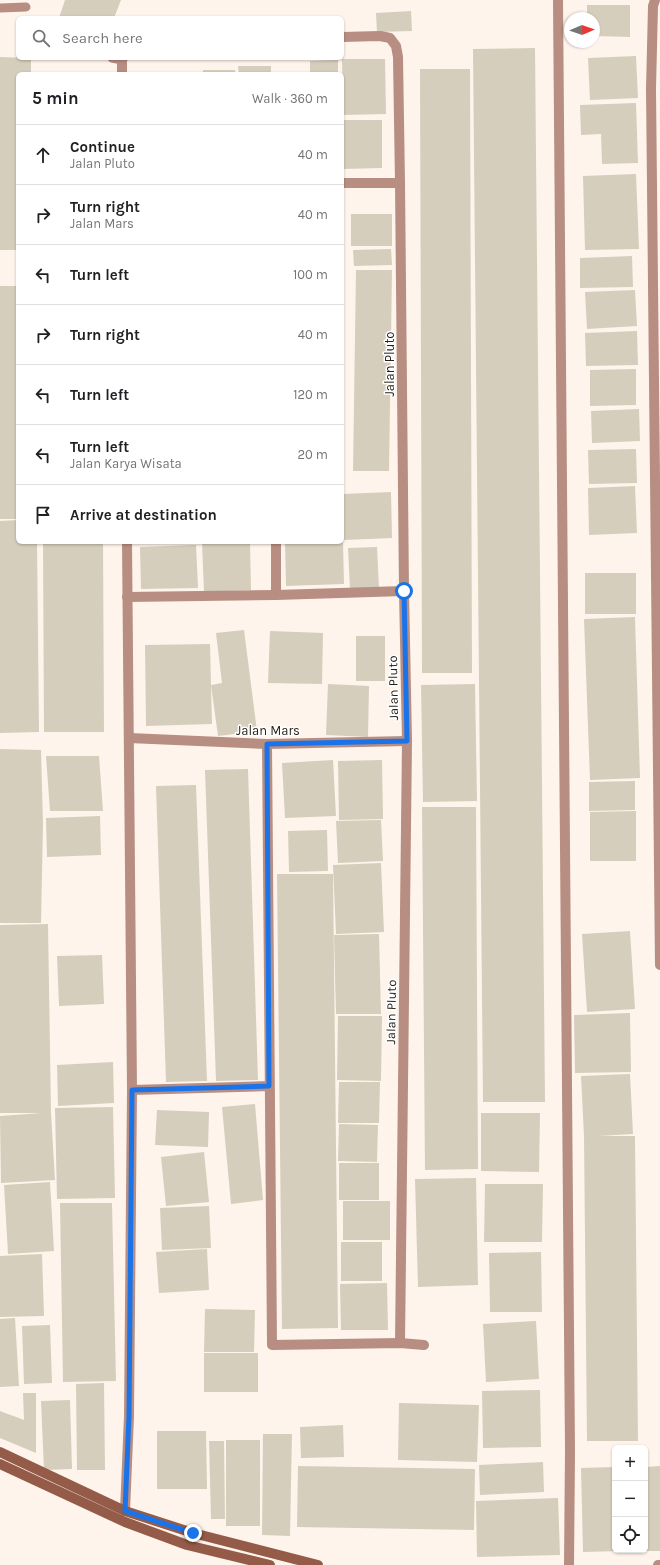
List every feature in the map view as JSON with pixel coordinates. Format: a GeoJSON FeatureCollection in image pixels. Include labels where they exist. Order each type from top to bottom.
{"type":"FeatureCollection","features":[{"type":"Feature","properties":{"kind":"street"},"geometry":{"type":"LineString","coordinates":[[558,0],[570,1435],[569,1565]]}},
{"type":"Feature","properties":{"kind":"street"},"geometry":{"type":"LineString","coordinates":[[655,0],[653,6],[651,89],[660,965]]}},
{"type":"Feature","properties":{"kind":"street","name":"Jalan Pluto"},"geometry":{"type":"LineString","coordinates":[[344,37],[380,36],[390,38],[396,46],[398,57],[407,741],[400,1342]]}},
{"type":"Feature","properties":{"kind":"street"},"geometry":{"type":"LineString","coordinates":[[119,60],[122,72]]}},
{"type":"Feature","properties":{"kind":"street"},"geometry":{"type":"LineString","coordinates":[[344,183],[400,182]]}},
{"type":"Feature","properties":{"kind":"street"},"geometry":{"type":"LineString","coordinates":[[125,1522],[129,1416],[132,1090],[127,544]]}},
{"type":"Feature","properties":{"kind":"street"},"geometry":{"type":"LineString","coordinates":[[276,544],[276,595]]}},
{"type":"Feature","properties":{"kind":"street"},"geometry":{"type":"LineString","coordinates":[[127,597],[276,595],[404,591]]}},
{"type":"Feature","properties":{"kind":"street","name":"Jalan Mars"},"geometry":{"type":"LineString","coordinates":[[129,738],[267,744],[407,741]]}},
{"type":"Feature","properties":{"kind":"street"},"geometry":{"type":"LineString","coordinates":[[267,744],[272,1345],[400,1342],[424,1345]]}},
{"type":"Feature","properties":{"kind":"street"},"geometry":{"type":"LineString","coordinates":[[132,1090],[269,1086]]}},
{"type":"Feature","properties":{"kind":"street"},"geometry":{"type":"LineString","coordinates":[[0,1452],[125,1511],[193,1533],[318,1565]]}},
{"type":"Feature","properties":{"kind":"street"},"geometry":{"type":"LineString","coordinates":[[0,1464],[125,1522],[187,1545],[270,1565]]}},
{"type":"Feature","properties":{"kind":"lane"},"geometry":{"type":"LineString","coordinates":[[0,8],[26,7]]}},
{"type":"Feature","properties":{"kind":"building"},"geometry":{"type":"Polygon","coordinates":[[[65,0],[121,0],[115,16],[60,16],[65,0]]]}},
{"type":"Feature","properties":{"kind":"building"},"geometry":{"type":"Polygon","coordinates":[[[587,5],[630,5],[630,37],[600,36],[600,12],[587,12],[587,5]]]}},
{"type":"Feature","properties":{"kind":"building"},"geometry":{"type":"Polygon","coordinates":[[[411,11],[412,31],[377,32],[376,13],[411,11]]]}},
{"type":"Feature","properties":{"kind":"building"},"geometry":{"type":"Polygon","coordinates":[[[535,48],[545,1102],[483,1102],[473,49],[535,48]]]}},
{"type":"Feature","properties":{"kind":"building"},"geometry":{"type":"Polygon","coordinates":[[[636,56],[638,98],[590,100],[588,58],[636,56]]]}},
{"type":"Feature","properties":{"kind":"building"},"geometry":{"type":"Polygon","coordinates":[[[0,57],[16,58],[16,60],[31,60],[31,72],[16,72],[16,250],[0,250],[0,57]]]}},
{"type":"Feature","properties":{"kind":"building"},"geometry":{"type":"Polygon","coordinates":[[[344,59],[385,59],[386,114],[344,115],[344,72],[342,72],[342,60],[344,59]]]}},
{"type":"Feature","properties":{"kind":"building"},"geometry":{"type":"Polygon","coordinates":[[[338,60],[338,72],[310,72],[310,61],[338,60]]]}},
{"type":"Feature","properties":{"kind":"building"},"geometry":{"type":"Polygon","coordinates":[[[238,66],[271,66],[271,72],[239,72],[238,66]]]}},
{"type":"Feature","properties":{"kind":"building"},"geometry":{"type":"Polygon","coordinates":[[[420,69],[470,69],[472,673],[422,673],[420,69]]]}},
{"type":"Feature","properties":{"kind":"building"},"geometry":{"type":"Polygon","coordinates":[[[203,70],[235,70],[235,72],[203,72],[203,70]]]}},
{"type":"Feature","properties":{"kind":"building"},"geometry":{"type":"Polygon","coordinates":[[[636,103],[638,163],[602,164],[601,134],[581,135],[580,105],[636,103]]]}},
{"type":"Feature","properties":{"kind":"building"},"geometry":{"type":"Polygon","coordinates":[[[344,120],[382,120],[382,168],[344,169],[344,120]]]}},
{"type":"Feature","properties":{"kind":"building"},"geometry":{"type":"Polygon","coordinates":[[[636,174],[639,249],[585,250],[583,176],[636,174]]]}},
{"type":"Feature","properties":{"kind":"building"},"geometry":{"type":"Polygon","coordinates":[[[351,214],[392,214],[392,246],[351,246],[351,214]]]}},
{"type":"Feature","properties":{"kind":"building"},"geometry":{"type":"Polygon","coordinates":[[[391,249],[392,265],[354,266],[353,250],[391,249]]]}},
{"type":"Feature","properties":{"kind":"building"},"geometry":{"type":"Polygon","coordinates":[[[632,256],[633,287],[580,288],[580,258],[632,256]]]}},
{"type":"Feature","properties":{"kind":"building"},"geometry":{"type":"Polygon","coordinates":[[[356,270],[392,270],[389,471],[353,471],[356,270]]]}},
{"type":"Feature","properties":{"kind":"building"},"geometry":{"type":"Polygon","coordinates":[[[0,286],[16,286],[16,519],[0,519],[0,286]]]}},
{"type":"Feature","properties":{"kind":"building"},"geometry":{"type":"Polygon","coordinates":[[[635,290],[637,326],[587,329],[585,292],[635,290]]]}},
{"type":"Feature","properties":{"kind":"building"},"geometry":{"type":"Polygon","coordinates":[[[637,331],[638,365],[586,366],[585,333],[637,331]]]}},
{"type":"Feature","properties":{"kind":"building"},"geometry":{"type":"Polygon","coordinates":[[[636,369],[636,405],[590,406],[590,370],[636,369]]]}},
{"type":"Feature","properties":{"kind":"building"},"geometry":{"type":"Polygon","coordinates":[[[639,409],[640,441],[592,443],[591,411],[639,409]]]}},
{"type":"Feature","properties":{"kind":"building"},"geometry":{"type":"Polygon","coordinates":[[[636,449],[637,483],[589,484],[588,450],[636,449]]]}},
{"type":"Feature","properties":{"kind":"building"},"geometry":{"type":"Polygon","coordinates":[[[635,486],[637,533],[589,535],[588,488],[635,486]]]}},
{"type":"Feature","properties":{"kind":"building"},"geometry":{"type":"Polygon","coordinates":[[[391,492],[392,538],[344,540],[344,494],[391,492]]]}},
{"type":"Feature","properties":{"kind":"building"},"geometry":{"type":"Polygon","coordinates":[[[16,520],[16,544],[37,544],[39,732],[0,733],[0,521],[16,520]]]}},
{"type":"Feature","properties":{"kind":"building"},"geometry":{"type":"Polygon","coordinates":[[[43,544],[103,544],[104,732],[44,732],[43,544]]]}},
{"type":"Feature","properties":{"kind":"building"},"geometry":{"type":"Polygon","coordinates":[[[202,544],[250,544],[251,590],[204,592],[202,544]]]}},
{"type":"Feature","properties":{"kind":"building"},"geometry":{"type":"Polygon","coordinates":[[[285,544],[343,544],[344,584],[286,586],[285,544]]]}},
{"type":"Feature","properties":{"kind":"building"},"geometry":{"type":"Polygon","coordinates":[[[196,545],[198,588],[141,589],[140,547],[196,545]]]}},
{"type":"Feature","properties":{"kind":"building"},"geometry":{"type":"Polygon","coordinates":[[[377,547],[379,588],[350,590],[348,548],[377,547]]]}},
{"type":"Feature","properties":{"kind":"building"},"geometry":{"type":"Polygon","coordinates":[[[585,573],[636,573],[636,614],[585,614],[585,573]]]}},
{"type":"Feature","properties":{"kind":"building"},"geometry":{"type":"Polygon","coordinates":[[[635,617],[640,778],[590,780],[584,619],[635,617]]]}},
{"type":"Feature","properties":{"kind":"building"},"geometry":{"type":"Polygon","coordinates":[[[244,630],[257,731],[218,736],[211,685],[222,683],[216,633],[244,630]]]}},
{"type":"Feature","properties":{"kind":"building"},"geometry":{"type":"Polygon","coordinates":[[[270,631],[323,633],[322,684],[268,683],[270,631]]]}},
{"type":"Feature","properties":{"kind":"building"},"geometry":{"type":"Polygon","coordinates":[[[356,636],[385,636],[385,681],[356,681],[356,636]]]}},
{"type":"Feature","properties":{"kind":"building"},"geometry":{"type":"Polygon","coordinates":[[[210,644],[212,724],[146,726],[145,645],[210,644]]]}},
{"type":"Feature","properties":{"kind":"building"},"geometry":{"type":"Polygon","coordinates":[[[328,684],[369,686],[368,737],[326,735],[328,684]]]}},
{"type":"Feature","properties":{"kind":"building"},"geometry":{"type":"Polygon","coordinates":[[[475,684],[477,801],[423,802],[421,685],[475,684]]]}},
{"type":"Feature","properties":{"kind":"building"},"geometry":{"type":"Polygon","coordinates":[[[0,749],[41,750],[43,824],[41,923],[0,923],[0,749]]]}},
{"type":"Feature","properties":{"kind":"building"},"geometry":{"type":"Polygon","coordinates":[[[46,756],[99,756],[103,811],[50,811],[46,756]]]}},
{"type":"Feature","properties":{"kind":"building"},"geometry":{"type":"Polygon","coordinates":[[[333,760],[336,816],[285,818],[282,763],[333,760]]]}},
{"type":"Feature","properties":{"kind":"building"},"geometry":{"type":"Polygon","coordinates":[[[382,760],[383,819],[339,820],[338,761],[382,760]]]}},
{"type":"Feature","properties":{"kind":"building"},"geometry":{"type":"Polygon","coordinates":[[[248,769],[258,1080],[216,1081],[205,770],[248,769]]]}},
{"type":"Feature","properties":{"kind":"building"},"geometry":{"type":"Polygon","coordinates":[[[635,781],[635,810],[589,811],[589,782],[635,781]]]}},
{"type":"Feature","properties":{"kind":"building"},"geometry":{"type":"Polygon","coordinates":[[[196,785],[207,1081],[166,1082],[156,786],[196,785]]]}},
{"type":"Feature","properties":{"kind":"building"},"geometry":{"type":"Polygon","coordinates":[[[422,807],[476,807],[478,1169],[425,1170],[422,807]]]}},
{"type":"Feature","properties":{"kind":"building"},"geometry":{"type":"Polygon","coordinates":[[[636,811],[636,861],[590,861],[590,812],[636,811]]]}},
{"type":"Feature","properties":{"kind":"building"},"geometry":{"type":"Polygon","coordinates":[[[100,816],[101,855],[47,857],[46,818],[100,816]]]}},
{"type":"Feature","properties":{"kind":"building"},"geometry":{"type":"Polygon","coordinates":[[[381,820],[383,861],[338,863],[336,821],[381,820]]]}},
{"type":"Feature","properties":{"kind":"building"},"geometry":{"type":"Polygon","coordinates":[[[327,830],[328,871],[289,872],[288,831],[327,830]]]}},
{"type":"Feature","properties":{"kind":"building"},"geometry":{"type":"Polygon","coordinates":[[[381,863],[384,932],[336,934],[333,865],[381,863]]]}},
{"type":"Feature","properties":{"kind":"building"},"geometry":{"type":"Polygon","coordinates":[[[277,874],[333,874],[338,1328],[282,1329],[277,874]]]}},
{"type":"Feature","properties":{"kind":"building"},"geometry":{"type":"Polygon","coordinates":[[[48,924],[51,1113],[55,1180],[1,1183],[0,1116],[42,1113],[0,1113],[0,925],[48,924]]]}},
{"type":"Feature","properties":{"kind":"building"},"geometry":{"type":"Polygon","coordinates":[[[630,931],[635,1009],[587,1012],[582,934],[630,931]]]}},
{"type":"Feature","properties":{"kind":"building"},"geometry":{"type":"Polygon","coordinates":[[[379,934],[381,1014],[336,1014],[334,935],[379,934]]]}},
{"type":"Feature","properties":{"kind":"building"},"geometry":{"type":"Polygon","coordinates":[[[102,955],[104,1004],[59,1006],[57,956],[102,955]]]}},
{"type":"Feature","properties":{"kind":"building"},"geometry":{"type":"Polygon","coordinates":[[[630,1013],[631,1072],[575,1073],[574,1015],[630,1013]]]}},
{"type":"Feature","properties":{"kind":"building"},"geometry":{"type":"Polygon","coordinates":[[[338,1016],[382,1016],[381,1081],[337,1080],[338,1016]]]}},
{"type":"Feature","properties":{"kind":"building"},"geometry":{"type":"Polygon","coordinates":[[[113,1062],[114,1103],[58,1106],[57,1065],[113,1062]]]}},
{"type":"Feature","properties":{"kind":"building"},"geometry":{"type":"Polygon","coordinates":[[[630,1074],[633,1134],[599,1136],[635,1136],[638,1441],[587,1441],[584,1136],[581,1076],[630,1074]]]}},
{"type":"Feature","properties":{"kind":"building"},"geometry":{"type":"Polygon","coordinates":[[[339,1082],[380,1082],[379,1123],[338,1123],[339,1082]]]}},
{"type":"Feature","properties":{"kind":"building"},"geometry":{"type":"Polygon","coordinates":[[[255,1104],[263,1200],[231,1204],[222,1107],[255,1104]]]}},
{"type":"Feature","properties":{"kind":"building"},"geometry":{"type":"Polygon","coordinates":[[[113,1107],[115,1198],[57,1199],[55,1108],[113,1107]]]}},
{"type":"Feature","properties":{"kind":"building"},"geometry":{"type":"Polygon","coordinates":[[[157,1110],[209,1112],[208,1147],[155,1145],[157,1110]]]}},
{"type":"Feature","properties":{"kind":"building"},"geometry":{"type":"Polygon","coordinates":[[[481,1113],[540,1113],[539,1172],[481,1171],[481,1113]]]}},
{"type":"Feature","properties":{"kind":"building"},"geometry":{"type":"Polygon","coordinates":[[[339,1124],[378,1125],[377,1162],[338,1161],[339,1124]]]}},
{"type":"Feature","properties":{"kind":"building"},"geometry":{"type":"Polygon","coordinates":[[[204,1152],[209,1202],[166,1206],[161,1157],[204,1152]]]}},
{"type":"Feature","properties":{"kind":"building"},"geometry":{"type":"Polygon","coordinates":[[[339,1163],[379,1163],[379,1200],[339,1200],[339,1163]]]}},
{"type":"Feature","properties":{"kind":"building"},"geometry":{"type":"Polygon","coordinates":[[[476,1178],[478,1285],[418,1287],[415,1179],[476,1178]]]}},
{"type":"Feature","properties":{"kind":"building"},"geometry":{"type":"Polygon","coordinates":[[[50,1182],[54,1251],[8,1254],[4,1185],[50,1182]]]}},
{"type":"Feature","properties":{"kind":"building"},"geometry":{"type":"Polygon","coordinates":[[[485,1184],[543,1184],[542,1242],[484,1242],[485,1184]]]}},
{"type":"Feature","properties":{"kind":"building"},"geometry":{"type":"Polygon","coordinates":[[[343,1201],[390,1201],[390,1240],[343,1240],[343,1201]]]}},
{"type":"Feature","properties":{"kind":"building"},"geometry":{"type":"Polygon","coordinates":[[[60,1203],[112,1203],[116,1381],[63,1382],[60,1203]]]}},
{"type":"Feature","properties":{"kind":"building"},"geometry":{"type":"Polygon","coordinates":[[[209,1206],[211,1248],[162,1250],[160,1208],[209,1206]]]}},
{"type":"Feature","properties":{"kind":"building"},"geometry":{"type":"Polygon","coordinates":[[[341,1242],[382,1242],[382,1281],[341,1281],[341,1242]]]}},
{"type":"Feature","properties":{"kind":"building"},"geometry":{"type":"Polygon","coordinates":[[[207,1249],[209,1290],[159,1293],[156,1252],[207,1249]]]}},
{"type":"Feature","properties":{"kind":"building"},"geometry":{"type":"Polygon","coordinates":[[[541,1252],[542,1312],[490,1312],[489,1253],[541,1252]]]}},
{"type":"Feature","properties":{"kind":"building"},"geometry":{"type":"Polygon","coordinates":[[[42,1254],[44,1316],[0,1317],[0,1256],[42,1254]]]}},
{"type":"Feature","properties":{"kind":"building"},"geometry":{"type":"Polygon","coordinates":[[[387,1283],[388,1330],[341,1330],[340,1284],[387,1283]]]}},
{"type":"Feature","properties":{"kind":"building"},"geometry":{"type":"Polygon","coordinates":[[[205,1309],[255,1310],[254,1352],[204,1352],[205,1309]]]}},
{"type":"Feature","properties":{"kind":"building"},"geometry":{"type":"Polygon","coordinates":[[[15,1318],[19,1386],[0,1387],[0,1319],[15,1318]]]}},
{"type":"Feature","properties":{"kind":"building"},"geometry":{"type":"Polygon","coordinates":[[[536,1321],[539,1379],[486,1382],[483,1324],[536,1321]]]}},
{"type":"Feature","properties":{"kind":"building"},"geometry":{"type":"Polygon","coordinates":[[[50,1325],[52,1383],[24,1384],[22,1326],[50,1325]]]}},
{"type":"Feature","properties":{"kind":"building"},"geometry":{"type":"Polygon","coordinates":[[[204,1353],[258,1353],[258,1392],[204,1392],[204,1353]]]}},
{"type":"Feature","properties":{"kind":"building"},"geometry":{"type":"Polygon","coordinates":[[[104,1383],[105,1470],[77,1470],[76,1384],[104,1383]]]}},
{"type":"Feature","properties":{"kind":"building"},"geometry":{"type":"Polygon","coordinates":[[[540,1390],[541,1447],[483,1448],[482,1391],[540,1390]]]}},
{"type":"Feature","properties":{"kind":"building"},"geometry":{"type":"Polygon","coordinates":[[[23,1393],[36,1393],[36,1453],[0,1438],[0,1411],[24,1420],[23,1393]]]}},
{"type":"Feature","properties":{"kind":"building"},"geometry":{"type":"Polygon","coordinates":[[[70,1400],[72,1469],[44,1470],[41,1401],[70,1400]]]}},
{"type":"Feature","properties":{"kind":"building"},"geometry":{"type":"Polygon","coordinates":[[[399,1403],[479,1405],[477,1462],[398,1460],[399,1403]]]}},
{"type":"Feature","properties":{"kind":"building"},"geometry":{"type":"Polygon","coordinates":[[[343,1425],[344,1457],[301,1458],[300,1427],[343,1425]]]}},
{"type":"Feature","properties":{"kind":"building"},"geometry":{"type":"Polygon","coordinates":[[[157,1431],[206,1431],[207,1489],[157,1489],[157,1431]]]}},
{"type":"Feature","properties":{"kind":"building"},"geometry":{"type":"Polygon","coordinates":[[[263,1434],[292,1434],[290,1536],[262,1535],[263,1434]]]}},
{"type":"Feature","properties":{"kind":"building"},"geometry":{"type":"Polygon","coordinates":[[[226,1440],[260,1440],[260,1526],[226,1526],[226,1440]]]}},
{"type":"Feature","properties":{"kind":"building"},"geometry":{"type":"Polygon","coordinates":[[[209,1441],[224,1441],[225,1519],[211,1519],[209,1441]]]}},
{"type":"Feature","properties":{"kind":"building"},"geometry":{"type":"Polygon","coordinates":[[[543,1462],[544,1492],[480,1495],[479,1465],[543,1462]]]}},
{"type":"Feature","properties":{"kind":"building"},"geometry":{"type":"Polygon","coordinates":[[[298,1466],[475,1469],[474,1530],[297,1527],[298,1466]]]}},
{"type":"Feature","properties":{"kind":"building"},"geometry":{"type":"Polygon","coordinates":[[[660,1466],[660,1551],[648,1551],[648,1467],[660,1466]]]}},
{"type":"Feature","properties":{"kind":"building"},"geometry":{"type":"Polygon","coordinates":[[[612,1467],[612,1551],[583,1552],[581,1468],[612,1467]]]}},
{"type":"Feature","properties":{"kind":"building"},"geometry":{"type":"Polygon","coordinates":[[[558,1498],[560,1555],[477,1557],[476,1501],[558,1498]]]}},
{"type":"Feature","properties":{"kind":"route"},"geometry":{"type":"LineString","coordinates":[[193,1533],[125,1511],[129,1416],[132,1090],[269,1086],[267,744],[407,741],[404,591]]}}]}
